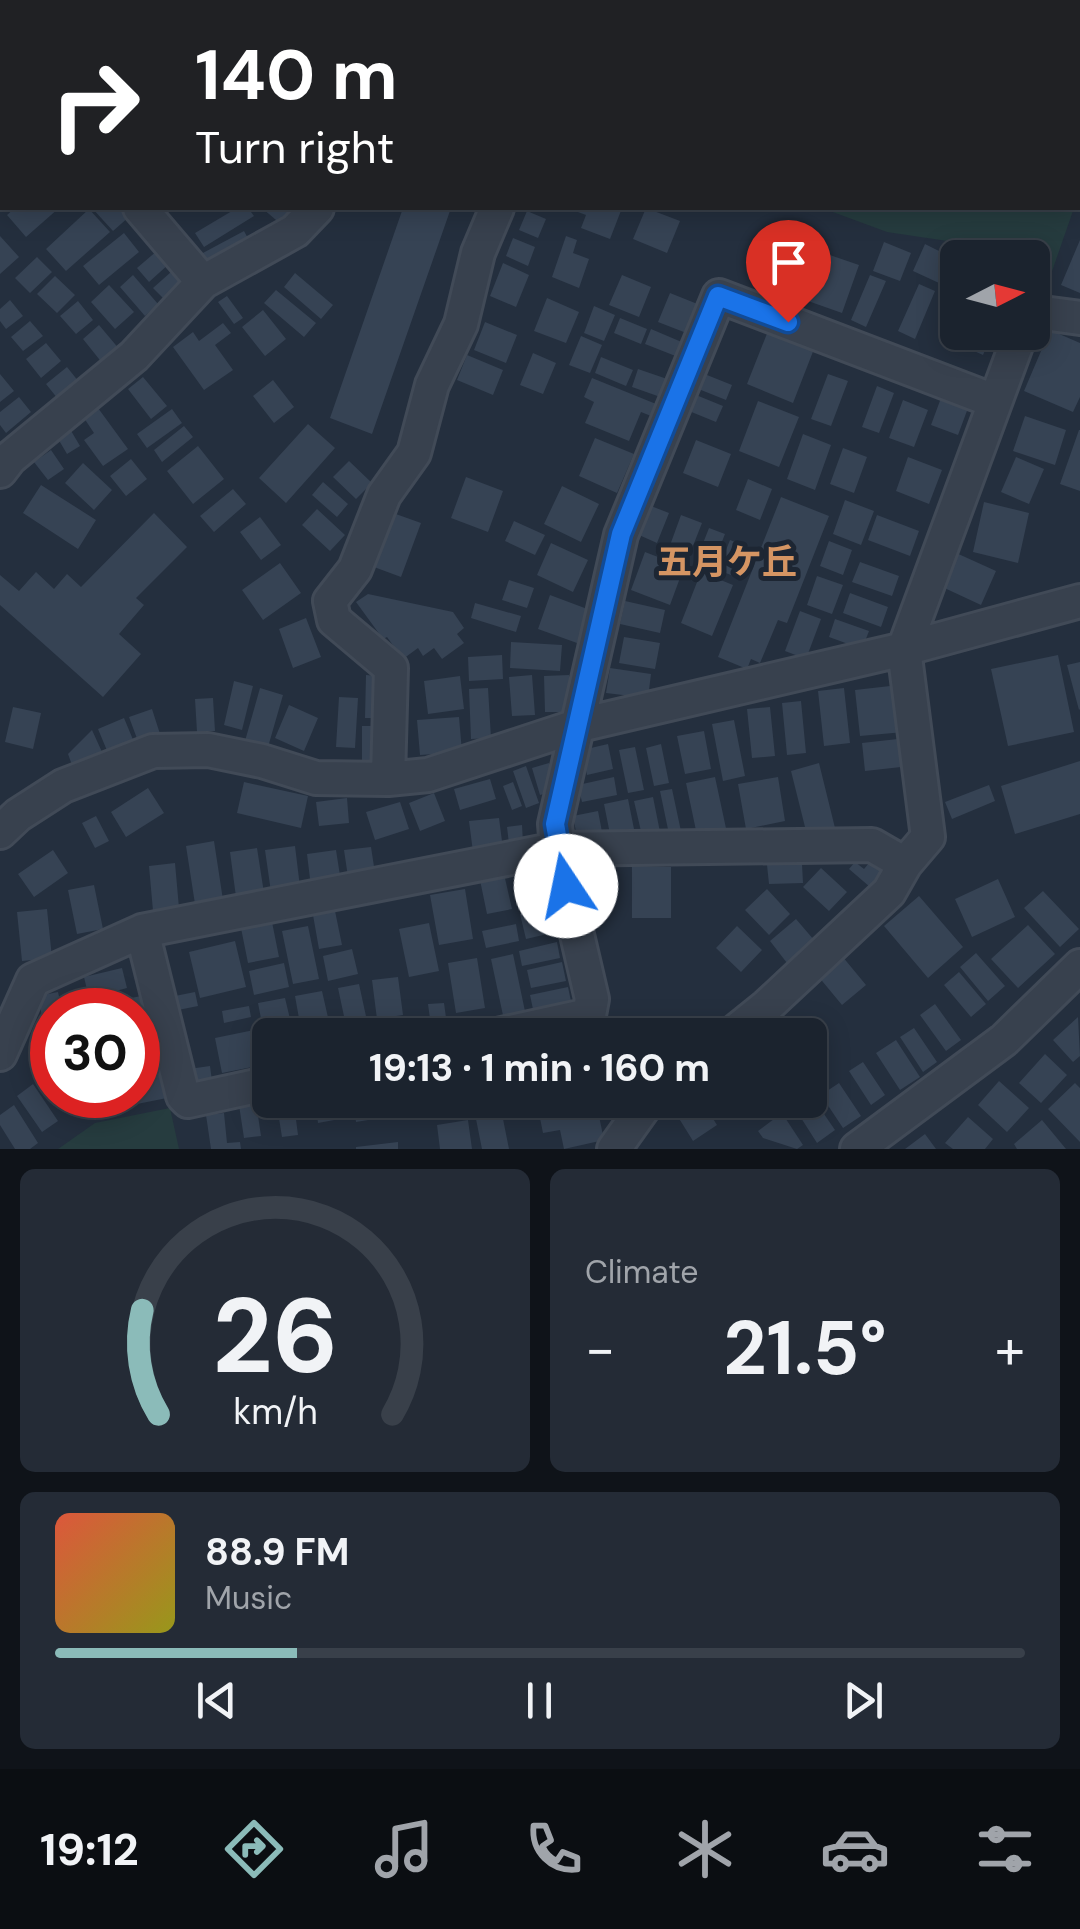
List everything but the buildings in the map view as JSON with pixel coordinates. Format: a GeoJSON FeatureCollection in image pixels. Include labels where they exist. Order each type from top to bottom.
{"type":"FeatureCollection","features":[{"type":"Feature","properties":{"kind":"street"},"geometry":{"type":"LineString","coordinates":[[142,210],[203,282]]}},
{"type":"Feature","properties":{"kind":"street"},"geometry":{"type":"LineString","coordinates":[[0,472],[10,458],[134,356],[203,282],[295,231],[315,210]]}},
{"type":"Feature","properties":{"kind":"street"},"geometry":{"type":"LineString","coordinates":[[388,780],[391,668],[334,620],[330,601],[354,569],[384,495],[414,452],[432,386],[461,324],[478,253],[496,210]]}},
{"type":"Feature","properties":{"kind":"street"},"geometry":{"type":"LineString","coordinates":[[576,1018],[590,1015],[592,999],[557,849],[555,824],[621,534],[718,296],[994,401]]}},
{"type":"Feature","properties":{"kind":"street"},"geometry":{"type":"LineString","coordinates":[[1050,314],[1080,318]]}},
{"type":"Feature","properties":{"kind":"street"},"geometry":{"type":"LineString","coordinates":[[752,1018],[889,892],[904,864],[928,837],[904,649],[1014,350]]}},
{"type":"Feature","properties":{"kind":"street"},"geometry":{"type":"LineString","coordinates":[[0,832],[62,786],[153,751],[208,750],[316,778],[388,780],[428,775],[580,725],[904,649],[1080,601]]}},
{"type":"Feature","properties":{"kind":"street"},"geometry":{"type":"LineString","coordinates":[[0,1054],[33,980],[142,931],[557,849],[872,845],[904,864]]}},
{"type":"Feature","properties":{"kind":"street"},"geometry":{"type":"LineString","coordinates":[[142,931],[183,1096],[188,1101],[252,1088]]}},
{"type":"Feature","properties":{"kind":"street"},"geometry":{"type":"LineString","coordinates":[[857,1149],[1004,1040],[1080,966]]}},
{"type":"Feature","properties":{"kind":"street"},"geometry":{"type":"LineString","coordinates":[[614,1149],[636,1118]]}},
{"type":"Feature","properties":{"kind":"green space"},"geometry":{"type":"Polygon","coordinates":[[[827,210],[1073,210],[1050,277],[1050,240],[941,240],[887,232],[827,210]]]}},
{"type":"Feature","properties":{"kind":"green space"},"geometry":{"type":"Polygon","coordinates":[[[170,1108],[179,1149],[58,1149],[95,1123],[120,1118],[160,1118],[160,1110],[170,1108]]]}},
{"type":"Feature","properties":{"kind":"district","name":"五月ケ丘"},"geometry":{"type":"Point","coordinates":[727,562]}},
{"type":"Feature","properties":{"kind":"route"},"geometry":{"type":"LineString","coordinates":[[566,886],[555,824],[621,534],[718,296],[788,322]]}}]}
